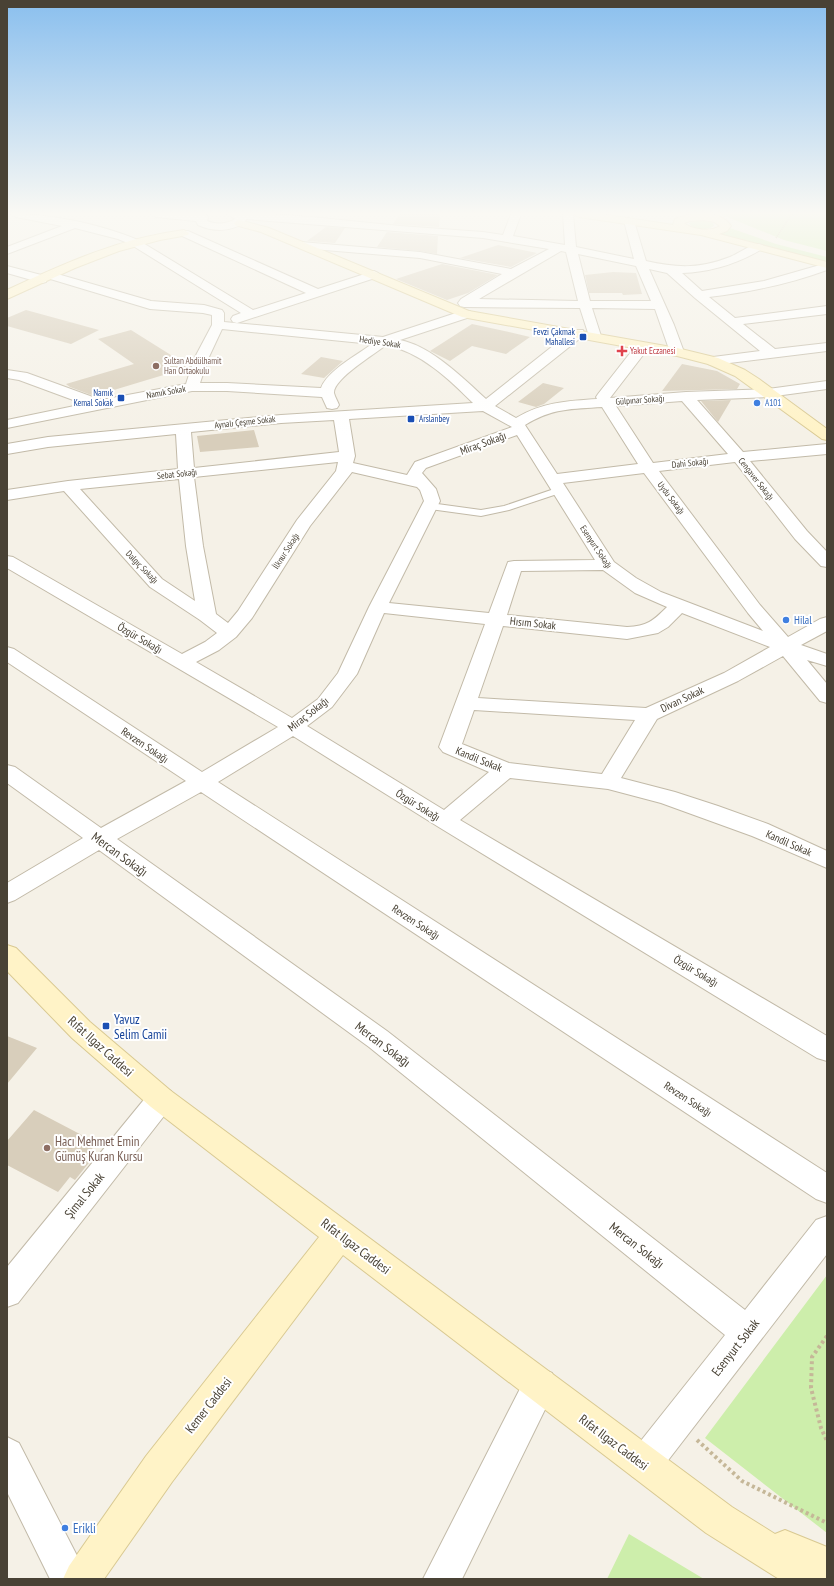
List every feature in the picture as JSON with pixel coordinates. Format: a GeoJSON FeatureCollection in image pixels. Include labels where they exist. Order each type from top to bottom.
{"type":"FeatureCollection","features":[{"type":"Feature","properties":{"kind":"street"},"geometry":{"type":"LineString","coordinates":[[7,295],[22,288]]}},
{"type":"Feature","properties":{"kind":"street"},"geometry":{"type":"LineString","coordinates":[[87,288],[150,305],[212,310],[218,313],[218,325],[201,359],[192,387]]}},
{"type":"Feature","properties":{"kind":"street"},"geometry":{"type":"LineString","coordinates":[[209,288],[251,314]]}},
{"type":"Feature","properties":{"kind":"street"},"geometry":{"type":"LineString","coordinates":[[306,288],[317,293]]}},
{"type":"Feature","properties":{"kind":"street"},"geometry":{"type":"LineString","coordinates":[[218,325],[333,288]]}},
{"type":"Feature","properties":{"kind":"street"},"geometry":{"type":"LineString","coordinates":[[406,288],[454,308],[506,304],[659,305]]}},
{"type":"Feature","properties":{"kind":"street"},"geometry":{"type":"LineString","coordinates":[[346,461],[341,415],[332,404],[327,393],[330,383],[339,374],[384,341],[466,308],[492,288]]}},
{"type":"Feature","properties":{"kind":"street"},"geometry":{"type":"LineString","coordinates":[[579,288],[595,336]]}},
{"type":"Feature","properties":{"kind":"street"},"geometry":{"type":"LineString","coordinates":[[652,288],[677,352]]}},
{"type":"Feature","properties":{"kind":"street"},"geometry":{"type":"LineString","coordinates":[[691,288],[772,354]]}},
{"type":"Feature","properties":{"kind":"street"},"geometry":{"type":"LineString","coordinates":[[699,295],[752,288]]}},
{"type":"Feature","properties":{"kind":"street"},"geometry":{"type":"LineString","coordinates":[[466,308],[578,333],[677,352],[713,361],[740,373],[824,431]]}},
{"type":"Feature","properties":{"kind":"street"},"geometry":{"type":"LineString","coordinates":[[733,322],[827,310]]}},
{"type":"Feature","properties":{"kind":"street","name":"Hediye Sokak"},"geometry":{"type":"LineString","coordinates":[[218,325],[384,341],[405,345],[426,356],[463,385],[485,407],[518,427]]}},
{"type":"Feature","properties":{"kind":"street"},"geometry":{"type":"LineString","coordinates":[[485,407],[578,333]]}},
{"type":"Feature","properties":{"kind":"street"},"geometry":{"type":"LineString","coordinates":[[607,402],[603,397],[643,346]]}},
{"type":"Feature","properties":{"kind":"street"},"geometry":{"type":"LineString","coordinates":[[713,361],[827,347]]}},
{"type":"Feature","properties":{"kind":"street"},"geometry":{"type":"LineString","coordinates":[[7,374],[22,376],[100,405]]}},
{"type":"Feature","properties":{"kind":"street"},"geometry":{"type":"LineString","coordinates":[[7,381],[22,376]]}},
{"type":"Feature","properties":{"kind":"street","name":"Gülpınar Sokağı"},"geometry":{"type":"LineString","coordinates":[[518,427],[534,413],[556,406],[686,396],[768,393],[827,385]]}},
{"type":"Feature","properties":{"kind":"street","name":"Namık Sokak"},"geometry":{"type":"LineString","coordinates":[[7,424],[192,387],[227,387],[327,393]]}},
{"type":"Feature","properties":{"kind":"street","name":"Cengaver Sokağı"},"geometry":{"type":"LineString","coordinates":[[686,396],[739,457],[801,536],[827,562]]}},
{"type":"Feature","properties":{"kind":"street","name":"Uydu Sokağı"},"geometry":{"type":"LineString","coordinates":[[607,402],[648,467],[754,609],[785,647]]}},
{"type":"Feature","properties":{"kind":"street","name":"Aynalı Çeşme Sokak"},"geometry":{"type":"LineString","coordinates":[[7,449],[80,438],[281,419],[485,407]]}},
{"type":"Feature","properties":{"kind":"street"},"geometry":{"type":"LineString","coordinates":[[75,410],[80,438]]}},
{"type":"Feature","properties":{"kind":"street","name":"Miraç Sokağı"},"geometry":{"type":"LineString","coordinates":[[7,894],[99,839],[202,782],[293,727],[325,703],[347,674],[378,607],[432,501],[428,489],[414,474],[420,465],[518,427]]}},
{"type":"Feature","properties":{"kind":"street","name":"Esenyurt Sokağı"},"geometry":{"type":"LineString","coordinates":[[518,427],[557,484],[607,565],[617,575],[635,586],[679,606],[785,647],[827,660]]}},
{"type":"Feature","properties":{"kind":"street"},"geometry":{"type":"LineString","coordinates":[[183,428],[185,473],[207,616]]}},
{"type":"Feature","properties":{"kind":"street","name":"Dahi Sokağı"},"geometry":{"type":"LineString","coordinates":[[557,484],[648,467],[827,449]]}},
{"type":"Feature","properties":{"kind":"street","name":"Sebat Sokağı"},"geometry":{"type":"LineString","coordinates":[[7,495],[68,486],[185,473],[346,461],[421,483]]}},
{"type":"Feature","properties":{"kind":"street","name":"İlknur Sokağı"},"geometry":{"type":"LineString","coordinates":[[182,662],[212,646],[229,634],[245,614],[303,524],[344,472],[346,461]]}},
{"type":"Feature","properties":{"kind":"street","name":"Dalgıç Sokağı"},"geometry":{"type":"LineString","coordinates":[[68,486],[156,582],[179,599],[207,616],[229,634]]}},
{"type":"Feature","properties":{"kind":"street","name":"Özgür Sokağı"},"geometry":{"type":"LineString","coordinates":[[7,561],[293,727],[445,821],[824,1043]]}},
{"type":"Feature","properties":{"kind":"street","name":"Kandil Sokak"},"geometry":{"type":"LineString","coordinates":[[607,565],[514,566],[450,747],[505,770],[608,782],[667,797],[760,830],[827,860]]}},
{"type":"Feature","properties":{"kind":"street","name":"Hısım Sokak"},"geometry":{"type":"LineString","coordinates":[[378,607],[627,633],[645,632],[656,628],[679,606]]}},
{"type":"Feature","properties":{"kind":"street","name":"Divan Sokak"},"geometry":{"type":"LineString","coordinates":[[608,782],[649,715],[731,677],[827,623]]}},
{"type":"Feature","properties":{"kind":"street"},"geometry":{"type":"LineString","coordinates":[[785,647],[827,697]]}},
{"type":"Feature","properties":{"kind":"street","name":"Revzen Sokağı"},"geometry":{"type":"LineString","coordinates":[[7,653],[202,782],[827,1189]]}},
{"type":"Feature","properties":{"kind":"street"},"geometry":{"type":"LineString","coordinates":[[465,703],[649,715]]}},
{"type":"Feature","properties":{"kind":"street"},"geometry":{"type":"LineString","coordinates":[[445,821],[505,770]]}},
{"type":"Feature","properties":{"kind":"street","name":"Mercan Sokağı"},"geometry":{"type":"LineString","coordinates":[[7,772],[378,1039],[747,1332]]}},
{"type":"Feature","properties":{"kind":"street","name":"Rıfat Ilgaz Caddesi"},"geometry":{"type":"LineString","coordinates":[[7,955],[81,1030],[161,1099],[719,1520],[813,1579]]}},
{"type":"Feature","properties":{"kind":"street","name":"Şimal Sokak"},"geometry":{"type":"LineString","coordinates":[[7,1292],[161,1099]]}},
{"type":"Feature","properties":{"kind":"street","name":"Esenyurt Sokak"},"geometry":{"type":"LineString","coordinates":[[644,1464],[827,1230]]}},
{"type":"Feature","properties":{"kind":"street","name":"Kemer Caddesi"},"geometry":{"type":"LineString","coordinates":[[82,1579],[159,1469],[340,1234]]}},
{"type":"Feature","properties":{"kind":"street"},"geometry":{"type":"LineString","coordinates":[[442,1579],[540,1385]]}},
{"type":"Feature","properties":{"kind":"street"},"geometry":{"type":"LineString","coordinates":[[7,1455],[70,1579]]}},
{"type":"Feature","properties":{"kind":"street","name":"Rıfat Ilgaz Caddesi"},"geometry":{"type":"LineString","coordinates":[[719,1520],[827,1566]]}},
{"type":"Feature","properties":{"kind":"lane"},"geometry":{"type":"LineString","coordinates":[[430,506],[480,513],[506,508],[557,484]]}},
{"type":"Feature","properties":{"kind":"path"},"geometry":{"type":"LineString","coordinates":[[827,1336],[812,1357],[811,1388],[821,1428],[827,1441]]}},
{"type":"Feature","properties":{"kind":"path"},"geometry":{"type":"LineString","coordinates":[[673,1427],[694,1438],[742,1481],[827,1523]]}},
{"type":"Feature","properties":{"kind":"green space"},"geometry":{"type":"Polygon","coordinates":[[[827,1275],[827,1533],[705,1438],[827,1275]]]}},
{"type":"Feature","properties":{"kind":"green space"},"geometry":{"type":"Polygon","coordinates":[[[629,1534],[704,1579],[607,1579],[629,1534]]]}},
{"type":"Feature","properties":{"kind":"building"},"geometry":{"type":"Polygon","coordinates":[[[418,288],[476,288],[468,293],[447,300],[418,288]]]}},
{"type":"Feature","properties":{"kind":"building"},"geometry":{"type":"Polygon","coordinates":[[[588,288],[640,288],[642,294],[623,295],[622,293],[589,293],[588,288]]]}},
{"type":"Feature","properties":{"kind":"building"},"geometry":{"type":"Polygon","coordinates":[[[26,310],[99,330],[71,344],[7,326],[7,318],[26,310]]]}},
{"type":"Feature","properties":{"kind":"building"},"geometry":{"type":"Polygon","coordinates":[[[472,324],[530,337],[506,354],[472,346],[450,361],[430,351],[472,324]]]}},
{"type":"Feature","properties":{"kind":"building"},"geometry":{"type":"Polygon","coordinates":[[[131,330],[190,367],[94,396],[66,384],[134,364],[98,339],[131,330]]]}},
{"type":"Feature","properties":{"kind":"building"},"geometry":{"type":"Polygon","coordinates":[[[321,357],[343,361],[324,378],[301,374],[321,357]]]}},
{"type":"Feature","properties":{"kind":"building"},"geometry":{"type":"Polygon","coordinates":[[[682,364],[717,371],[740,384],[737,389],[662,391],[682,364]]]}},
{"type":"Feature","properties":{"kind":"building"},"geometry":{"type":"Polygon","coordinates":[[[543,383],[564,388],[544,404],[536,407],[518,402],[543,383]]]}},
{"type":"Feature","properties":{"kind":"building"},"geometry":{"type":"Polygon","coordinates":[[[731,400],[718,422],[701,401],[731,400]]]}},
{"type":"Feature","properties":{"kind":"building"},"geometry":{"type":"Polygon","coordinates":[[[254,430],[259,447],[200,452],[197,436],[254,430]]]}},
{"type":"Feature","properties":{"kind":"building"},"geometry":{"type":"Polygon","coordinates":[[[7,1036],[37,1048],[7,1084],[7,1036]]]}},
{"type":"Feature","properties":{"kind":"building"},"geometry":{"type":"Polygon","coordinates":[[[34,1110],[97,1143],[86,1156],[92,1159],[75,1180],[70,1177],[58,1192],[7,1165],[7,1141],[34,1110]]]}},
{"type":"Feature","properties":{"kind":"place","name":"Fevzi Çakmak Mahallesi"},"geometry":{"type":"Point","coordinates":[583,337]}},
{"type":"Feature","properties":{"kind":"place","name":"Yakut Eczanesi"},"geometry":{"type":"Point","coordinates":[622,351]}},
{"type":"Feature","properties":{"kind":"place","name":"Sultan Abdülhamit Han Ortaokulu"},"geometry":{"type":"Point","coordinates":[156,366]}},
{"type":"Feature","properties":{"kind":"place","name":"Namık Kemal Sokak"},"geometry":{"type":"Point","coordinates":[121,398]}},
{"type":"Feature","properties":{"kind":"place","name":"A101"},"geometry":{"type":"Point","coordinates":[757,403]}},
{"type":"Feature","properties":{"kind":"place","name":"Arslanbey"},"geometry":{"type":"Point","coordinates":[411,419]}},
{"type":"Feature","properties":{"kind":"place","name":"Hilal"},"geometry":{"type":"Point","coordinates":[786,620]}},
{"type":"Feature","properties":{"kind":"place","name":"Yavuz Selim Camii"},"geometry":{"type":"Point","coordinates":[106,1026]}},
{"type":"Feature","properties":{"kind":"place","name":"Hacı Mehmet Emin Gümüş Kuran Kursu"},"geometry":{"type":"Point","coordinates":[47,1148]}},
{"type":"Feature","properties":{"kind":"place","name":"Erikli"},"geometry":{"type":"Point","coordinates":[65,1528]}}]}
